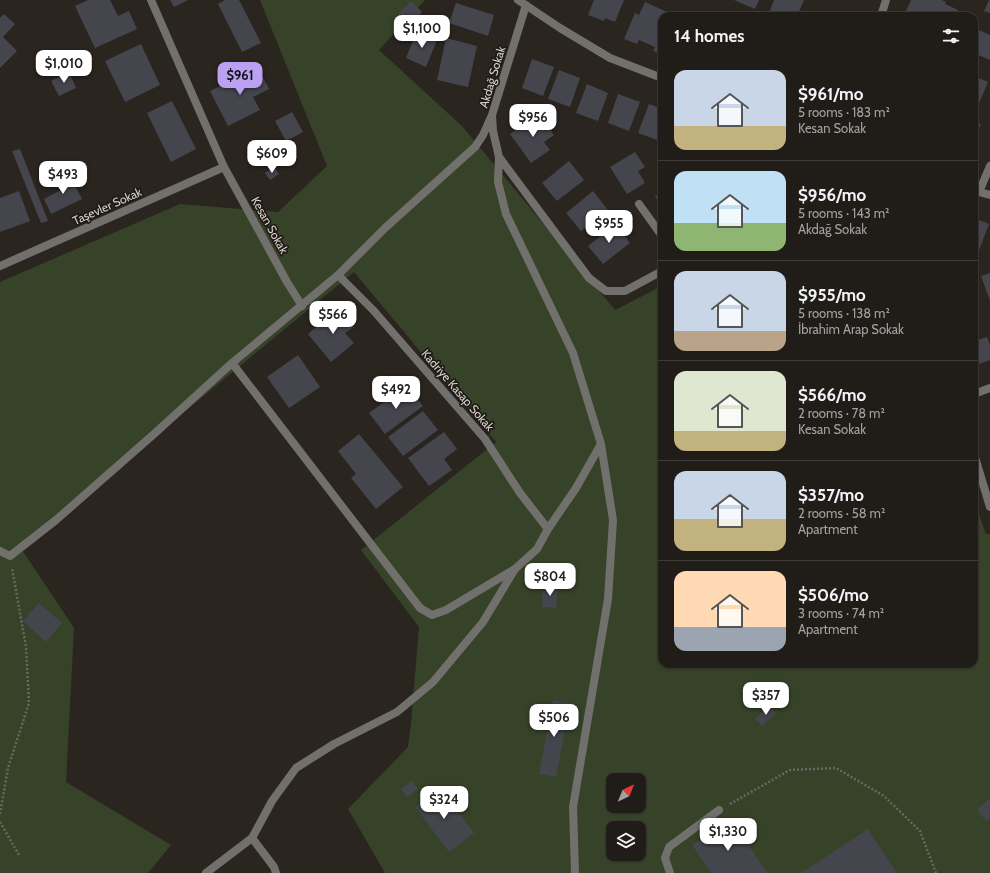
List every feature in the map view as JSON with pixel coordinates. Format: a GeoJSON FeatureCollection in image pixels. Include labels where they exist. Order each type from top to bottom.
{"type":"FeatureCollection","features":[{"type":"Feature","properties":{"kind":"street","name":"Kesan Sokak"},"geometry":{"type":"LineString","coordinates":[[150,0],[224,167],[287,282],[302,306]]}},
{"type":"Feature","properties":{"kind":"street"},"geometry":{"type":"LineString","coordinates":[[518,0],[560,28],[610,58],[658,76]]}},
{"type":"Feature","properties":{"kind":"street"},"geometry":{"type":"LineString","coordinates":[[882,12],[886,0]]}},
{"type":"Feature","properties":{"kind":"street","name":"Akdağ Sokak"},"geometry":{"type":"LineString","coordinates":[[499,157],[493,131],[492,115],[526,4]]}},
{"type":"Feature","properties":{"kind":"street"},"geometry":{"type":"LineString","coordinates":[[0,551],[10,556],[56,520],[232,363],[338,275],[385,228],[475,147],[483,135],[492,115]]}},
{"type":"Feature","properties":{"kind":"street"},"geometry":{"type":"LineString","coordinates":[[499,157],[589,278],[606,291],[625,291],[658,273]]}},
{"type":"Feature","properties":{"kind":"street"},"geometry":{"type":"LineString","coordinates":[[499,157],[498,182],[506,214],[574,353],[601,444],[613,520],[608,599],[573,807],[575,873]]}},
{"type":"Feature","properties":{"kind":"street"},"geometry":{"type":"LineString","coordinates":[[978,189],[990,166]]}},
{"type":"Feature","properties":{"kind":"street","name":"Taşevler Sokak"},"geometry":{"type":"LineString","coordinates":[[0,266],[224,167]]}},
{"type":"Feature","properties":{"kind":"street"},"geometry":{"type":"LineString","coordinates":[[978,191],[990,195]]}},
{"type":"Feature","properties":{"kind":"street"},"geometry":{"type":"LineString","coordinates":[[639,204],[658,230]]}},
{"type":"Feature","properties":{"kind":"street","name":"Kadriye Kasap Sokak"},"geometry":{"type":"LineString","coordinates":[[338,275],[374,311],[485,439],[520,493],[548,529]]}},
{"type":"Feature","properties":{"kind":"street"},"geometry":{"type":"LineString","coordinates":[[232,363],[420,608],[432,615],[446,610],[515,569],[537,549],[548,529],[576,488],[601,444]]}},
{"type":"Feature","properties":{"kind":"street"},"geometry":{"type":"LineString","coordinates":[[978,392],[990,388]]}},
{"type":"Feature","properties":{"kind":"street"},"geometry":{"type":"LineString","coordinates":[[978,467],[990,506]]}},
{"type":"Feature","properties":{"kind":"street"},"geometry":{"type":"LineString","coordinates":[[206,873],[252,838],[272,801],[296,768],[334,744],[397,712],[433,682],[484,622],[515,569]]}},
{"type":"Feature","properties":{"kind":"street"},"geometry":{"type":"LineString","coordinates":[[670,873],[665,858],[669,847],[719,810]]}},
{"type":"Feature","properties":{"kind":"street"},"geometry":{"type":"LineString","coordinates":[[252,838],[274,866],[276,873]]}},
{"type":"Feature","properties":{"kind":"path"},"geometry":{"type":"LineString","coordinates":[[0,814],[8,768],[29,703],[26,647],[10,556]]}},
{"type":"Feature","properties":{"kind":"path"},"geometry":{"type":"LineString","coordinates":[[719,810],[790,770],[836,768],[884,796],[920,831],[936,873]]}},
{"type":"Feature","properties":{"kind":"path"},"geometry":{"type":"LineString","coordinates":[[0,822],[19,855]]}},
{"type":"Feature","properties":{"kind":"green space"},"geometry":{"type":"Polygon","coordinates":[[[260,0],[425,0],[379,50],[462,126],[615,310],[658,288],[658,668],[978,668],[978,512],[986,534],[990,534],[990,873],[385,873],[348,809],[408,747],[419,627],[361,550],[496,442],[354,272],[20,547],[74,628],[66,782],[171,845],[148,873],[0,873],[0,282],[180,204],[278,212],[327,166],[260,0]]]}},
{"type":"Feature","properties":{"kind":"building"},"geometry":{"type":"Polygon","coordinates":[[[88,0],[110,0],[118,16],[129,11],[137,29],[95,48],[75,6],[88,0]]]}},
{"type":"Feature","properties":{"kind":"building"},"geometry":{"type":"Polygon","coordinates":[[[170,0],[188,0],[174,7],[170,0]]]}},
{"type":"Feature","properties":{"kind":"building"},"geometry":{"type":"Polygon","coordinates":[[[225,0],[239,0],[261,43],[242,52],[218,4],[225,0]]]}},
{"type":"Feature","properties":{"kind":"building"},"geometry":{"type":"Polygon","coordinates":[[[594,0],[624,0],[615,22],[605,18],[604,21],[588,15],[594,0]]]}},
{"type":"Feature","properties":{"kind":"building"},"geometry":{"type":"Polygon","coordinates":[[[734,0],[759,0],[755,9],[734,0]]]}},
{"type":"Feature","properties":{"kind":"building"},"geometry":{"type":"Polygon","coordinates":[[[774,0],[804,0],[799,12],[770,12],[774,0]]]}},
{"type":"Feature","properties":{"kind":"building"},"geometry":{"type":"Polygon","coordinates":[[[911,0],[942,0],[946,2],[945,4],[958,10],[957,12],[906,12],[911,0]]]}},
{"type":"Feature","properties":{"kind":"building"},"geometry":{"type":"Polygon","coordinates":[[[990,0],[990,13],[984,11],[990,0]]]}},
{"type":"Feature","properties":{"kind":"building"},"geometry":{"type":"Polygon","coordinates":[[[411,1],[422,12],[410,25],[398,14],[411,1]]]}},
{"type":"Feature","properties":{"kind":"building"},"geometry":{"type":"Polygon","coordinates":[[[645,2],[667,12],[658,12],[658,53],[653,51],[655,47],[639,40],[637,44],[624,39],[635,13],[639,15],[645,2]]]}},
{"type":"Feature","properties":{"kind":"building"},"geometry":{"type":"Polygon","coordinates":[[[456,3],[494,15],[488,36],[449,23],[456,3]]]}},
{"type":"Feature","properties":{"kind":"building"},"geometry":{"type":"Polygon","coordinates":[[[4,14],[15,24],[3,37],[17,51],[0,68],[0,18],[4,14]]]}},
{"type":"Feature","properties":{"kind":"building"},"geometry":{"type":"Polygon","coordinates":[[[979,30],[990,35],[990,60],[978,55],[979,30]]]}},
{"type":"Feature","properties":{"kind":"building"},"geometry":{"type":"Polygon","coordinates":[[[417,31],[437,40],[426,67],[406,58],[417,31]]]}},
{"type":"Feature","properties":{"kind":"building"},"geometry":{"type":"Polygon","coordinates":[[[446,38],[477,46],[468,87],[437,80],[446,38]]]}},
{"type":"Feature","properties":{"kind":"building"},"geometry":{"type":"Polygon","coordinates":[[[141,44],[160,85],[125,102],[105,61],[141,44]]]}},
{"type":"Feature","properties":{"kind":"building"},"geometry":{"type":"Polygon","coordinates":[[[532,59],[554,67],[543,96],[522,88],[532,59]]]}},
{"type":"Feature","properties":{"kind":"building"},"geometry":{"type":"Polygon","coordinates":[[[258,68],[269,89],[253,97],[260,110],[228,126],[210,91],[258,68]]]}},
{"type":"Feature","properties":{"kind":"building"},"geometry":{"type":"Polygon","coordinates":[[[559,70],[580,78],[570,107],[548,99],[559,70]]]}},
{"type":"Feature","properties":{"kind":"building"},"geometry":{"type":"Polygon","coordinates":[[[69,72],[76,88],[59,96],[51,81],[69,72]]]}},
{"type":"Feature","properties":{"kind":"building"},"geometry":{"type":"Polygon","coordinates":[[[978,78],[988,82],[978,106],[978,78]]]}},
{"type":"Feature","properties":{"kind":"building"},"geometry":{"type":"Polygon","coordinates":[[[587,84],[608,93],[598,121],[576,113],[587,84]]]}},
{"type":"Feature","properties":{"kind":"building"},"geometry":{"type":"Polygon","coordinates":[[[618,94],[640,102],[629,131],[608,123],[618,94]]]}},
{"type":"Feature","properties":{"kind":"building"},"geometry":{"type":"Polygon","coordinates":[[[172,101],[196,149],[171,162],[147,113],[172,101]]]}},
{"type":"Feature","properties":{"kind":"building"},"geometry":{"type":"Polygon","coordinates":[[[649,104],[658,107],[658,140],[638,133],[649,104]]]}},
{"type":"Feature","properties":{"kind":"building"},"geometry":{"type":"Polygon","coordinates":[[[292,112],[303,132],[286,141],[275,121],[292,112]]]}},
{"type":"Feature","properties":{"kind":"building"},"geometry":{"type":"Polygon","coordinates":[[[539,114],[554,135],[544,142],[550,150],[531,163],[510,134],[539,114]]]}},
{"type":"Feature","properties":{"kind":"building"},"geometry":{"type":"Polygon","coordinates":[[[978,123],[981,124],[978,131],[978,123]]]}},
{"type":"Feature","properties":{"kind":"building"},"geometry":{"type":"Polygon","coordinates":[[[20,149],[48,221],[41,223],[12,151],[20,149]]]}},
{"type":"Feature","properties":{"kind":"building"},"geometry":{"type":"Polygon","coordinates":[[[635,152],[645,167],[638,171],[645,183],[627,194],[610,167],[635,152]]]}},
{"type":"Feature","properties":{"kind":"building"},"geometry":{"type":"Polygon","coordinates":[[[569,161],[584,180],[557,201],[542,183],[569,161]]]}},
{"type":"Feature","properties":{"kind":"building"},"geometry":{"type":"Polygon","coordinates":[[[274,167],[279,174],[270,180],[265,173],[274,167]]]}},
{"type":"Feature","properties":{"kind":"building"},"geometry":{"type":"Polygon","coordinates":[[[68,172],[82,199],[51,214],[44,199],[63,189],[57,178],[68,172]]]}},
{"type":"Feature","properties":{"kind":"building"},"geometry":{"type":"Polygon","coordinates":[[[19,191],[30,221],[0,232],[0,198],[19,191]]]}},
{"type":"Feature","properties":{"kind":"building"},"geometry":{"type":"Polygon","coordinates":[[[593,191],[608,210],[581,231],[566,213],[593,191]]]}},
{"type":"Feature","properties":{"kind":"building"},"geometry":{"type":"Polygon","coordinates":[[[658,194],[658,202],[655,196],[658,194]]]}},
{"type":"Feature","properties":{"kind":"building"},"geometry":{"type":"Polygon","coordinates":[[[978,220],[989,224],[978,253],[978,220]]]}},
{"type":"Feature","properties":{"kind":"building"},"geometry":{"type":"Polygon","coordinates":[[[616,224],[630,243],[603,264],[588,246],[616,224]]]}},
{"type":"Feature","properties":{"kind":"building"},"geometry":{"type":"Polygon","coordinates":[[[990,273],[990,301],[981,276],[990,273]]]}},
{"type":"Feature","properties":{"kind":"building"},"geometry":{"type":"Polygon","coordinates":[[[339,308],[354,327],[345,333],[354,343],[331,362],[308,334],[339,308]]]}},
{"type":"Feature","properties":{"kind":"building"},"geometry":{"type":"Polygon","coordinates":[[[987,337],[990,345],[990,360],[978,364],[978,340],[987,337]]]}},
{"type":"Feature","properties":{"kind":"building"},"geometry":{"type":"Polygon","coordinates":[[[298,355],[320,387],[289,408],[267,377],[298,355]]]}},
{"type":"Feature","properties":{"kind":"building"},"geometry":{"type":"Polygon","coordinates":[[[407,385],[423,406],[385,434],[369,413],[407,385]]]}},
{"type":"Feature","properties":{"kind":"building"},"geometry":{"type":"Polygon","coordinates":[[[423,411],[438,430],[403,456],[388,437],[423,411]]]}},
{"type":"Feature","properties":{"kind":"building"},"geometry":{"type":"Polygon","coordinates":[[[444,432],[457,449],[444,459],[452,470],[429,486],[408,458],[444,432]]]}},
{"type":"Feature","properties":{"kind":"building"},"geometry":{"type":"Polygon","coordinates":[[[359,434],[403,487],[376,509],[351,478],[356,474],[338,451],[359,434]]]}},
{"type":"Feature","properties":{"kind":"building"},"geometry":{"type":"Polygon","coordinates":[[[543,587],[558,587],[556,608],[542,607],[543,587]]]}},
{"type":"Feature","properties":{"kind":"building"},"geometry":{"type":"Polygon","coordinates":[[[39,603],[62,623],[46,642],[23,621],[39,603]]]}},
{"type":"Feature","properties":{"kind":"building"},"geometry":{"type":"Polygon","coordinates":[[[553,700],[570,703],[556,777],[539,774],[553,700]]]}},
{"type":"Feature","properties":{"kind":"building"},"geometry":{"type":"Polygon","coordinates":[[[769,705],[776,713],[762,726],[755,719],[769,705]]]}},
{"type":"Feature","properties":{"kind":"building"},"geometry":{"type":"Polygon","coordinates":[[[412,781],[418,789],[407,797],[401,789],[412,781]]]}},
{"type":"Feature","properties":{"kind":"building"},"geometry":{"type":"Polygon","coordinates":[[[440,788],[474,833],[449,852],[415,807],[440,788]]]}},
{"type":"Feature","properties":{"kind":"building"},"geometry":{"type":"Polygon","coordinates":[[[990,798],[990,818],[986,821],[977,810],[990,798]]]}},
{"type":"Feature","properties":{"kind":"building"},"geometry":{"type":"Polygon","coordinates":[[[731,819],[767,873],[711,873],[692,845],[731,819]]]}},
{"type":"Feature","properties":{"kind":"building"},"geometry":{"type":"Polygon","coordinates":[[[868,829],[897,873],[801,873],[868,829]]]}}]}
